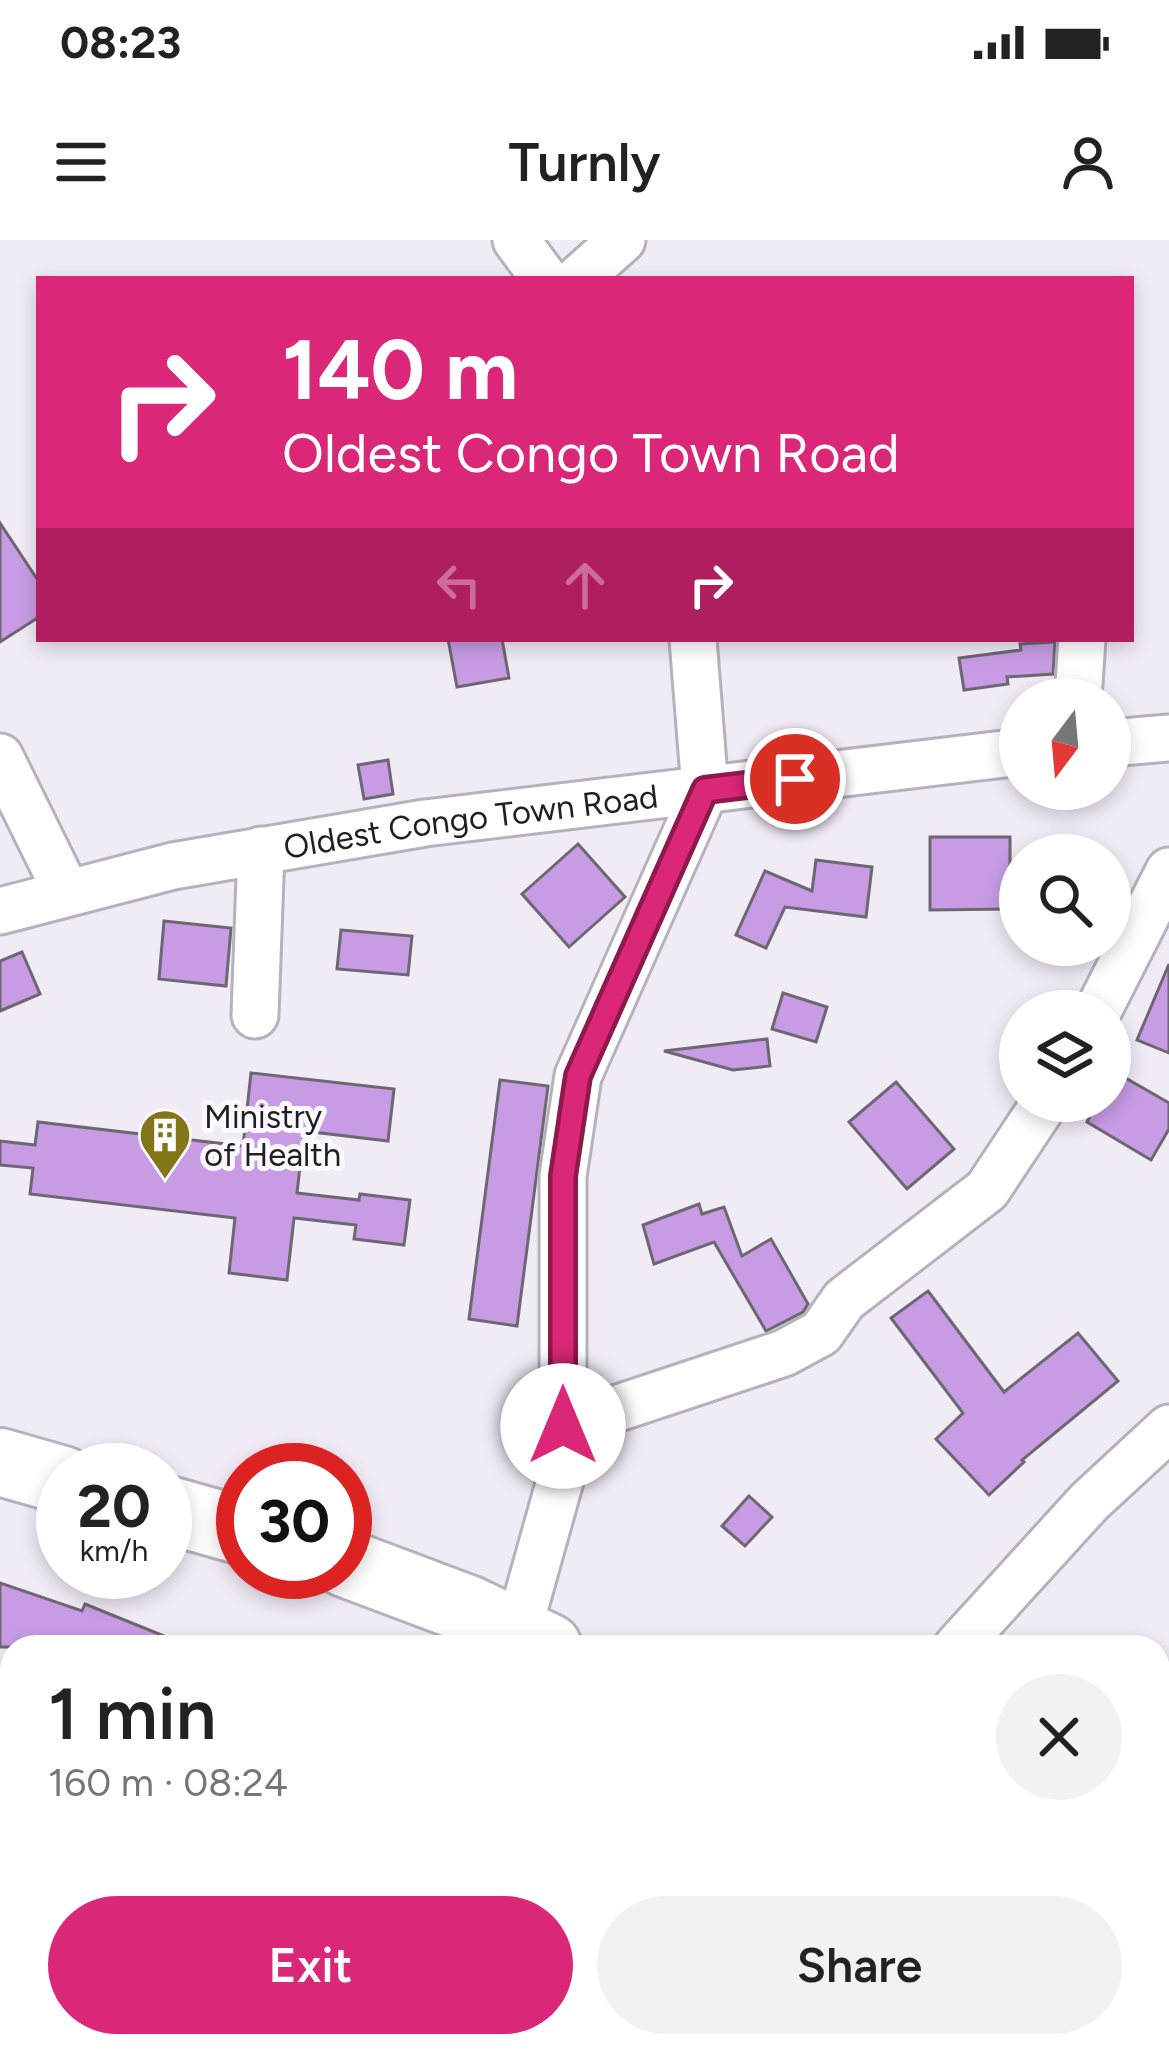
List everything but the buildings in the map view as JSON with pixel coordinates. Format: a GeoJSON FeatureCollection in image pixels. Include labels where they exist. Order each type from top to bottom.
{"type":"FeatureCollection","features":[{"type":"Feature","properties":{"kind":"highway"},"geometry":{"type":"LineString","coordinates":[[0,1462],[36,1472]]}},
{"type":"Feature","properties":{"kind":"highway"},"geometry":{"type":"LineString","coordinates":[[372,1576],[497,1634]]}},
{"type":"Feature","properties":{"kind":"street"},"geometry":{"type":"LineString","coordinates":[[516,240],[543,276]]}},
{"type":"Feature","properties":{"kind":"street"},"geometry":{"type":"LineString","coordinates":[[581,276],[622,240]]}},
{"type":"Feature","properties":{"kind":"street"},"geometry":{"type":"LineString","coordinates":[[497,1634],[563,1470],[563,1176],[578,1076],[705,790],[693,642]]}},
{"type":"Feature","properties":{"kind":"street"},"geometry":{"type":"LineString","coordinates":[[1079,678],[1082,642]]}},
{"type":"Feature","properties":{"kind":"street"},"geometry":{"type":"LineString","coordinates":[[1131,741],[1169,738]]}},
{"type":"Feature","properties":{"kind":"street","name":"Oldest Congo Town Road"},"geometry":{"type":"LineString","coordinates":[[0,911],[173,866],[425,823],[999,755]]}},
{"type":"Feature","properties":{"kind":"street"},"geometry":{"type":"LineString","coordinates":[[0,758],[67,893]]}},
{"type":"Feature","properties":{"kind":"street"},"geometry":{"type":"LineString","coordinates":[[255,1015],[261,850]]}},
{"type":"Feature","properties":{"kind":"street"},"geometry":{"type":"LineString","coordinates":[[1109,990],[1169,871]]}},
{"type":"Feature","properties":{"kind":"street"},"geometry":{"type":"LineString","coordinates":[[563,1426],[784,1353],[821,1334],[844,1300],[987,1190],[1032,1122]]}},
{"type":"Feature","properties":{"kind":"street"},"geometry":{"type":"LineString","coordinates":[[968,1635],[1089,1502],[1169,1428]]}},
{"type":"Feature","properties":{"kind":"place","name":"Ministry of Health"},"geometry":{"type":"Point","coordinates":[165,1181]}},
{"type":"Feature","properties":{"kind":"route"},"geometry":{"type":"LineString","coordinates":[[563,1426],[563,1176],[578,1076],[705,790],[795,779]]}}]}
